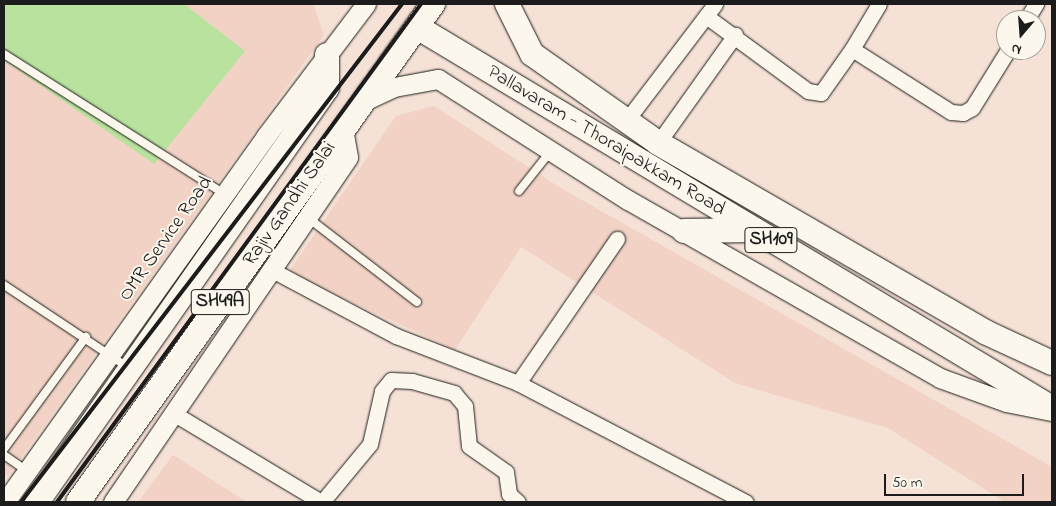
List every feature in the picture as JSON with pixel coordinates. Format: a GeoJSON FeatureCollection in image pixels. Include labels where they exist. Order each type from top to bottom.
{"type":"FeatureCollection","features":[{"type":"Feature","properties":{"kind":"main road","name":"Rajiv Gandhi Salai"},"geometry":{"type":"LineString","coordinates":[[78,502],[343,128],[434,4]]}},
{"type":"Feature","properties":{"kind":"main road","name":"Pallavaram - Thoraipakkam Road"},"geometry":{"type":"LineString","coordinates":[[507,4],[532,54],[658,143],[906,284],[985,332],[1052,363]]}},
{"type":"Feature","properties":{"kind":"main road","name":"Pallavaram - Thoraipakkam Road"},"geometry":{"type":"LineString","coordinates":[[417,27],[1052,410]]}},
{"type":"Feature","properties":{"kind":"main road","name":"Rajiv Gandhi Salai"},"geometry":{"type":"LineString","coordinates":[[37,502],[121,362],[327,88],[328,55]]}},
{"type":"Feature","properties":{"kind":"main road"},"geometry":{"type":"LineString","coordinates":[[684,231],[755,230]]}},
{"type":"Feature","properties":{"kind":"main road"},"geometry":{"type":"LineString","coordinates":[[889,310],[906,284]]}},
{"type":"Feature","properties":{"kind":"street","name":"OMR Service Road"},"geometry":{"type":"LineString","coordinates":[[5,500],[27,471],[121,362],[225,194],[366,4]]}},
{"type":"Feature","properties":{"kind":"street"},"geometry":{"type":"LineString","coordinates":[[626,121],[711,10],[734,35],[808,91],[822,93],[852,49],[879,4]]}},
{"type":"Feature","properties":{"kind":"street"},"geometry":{"type":"LineString","coordinates":[[658,143],[734,35]]}},
{"type":"Feature","properties":{"kind":"street"},"geometry":{"type":"LineString","coordinates":[[852,49],[951,112],[963,113],[972,108],[1002,60]]}},
{"type":"Feature","properties":{"kind":"street"},"geometry":{"type":"LineString","coordinates":[[362,102],[394,87],[438,80],[550,152],[940,378],[1006,402],[1052,410]]}},
{"type":"Feature","properties":{"kind":"street"},"geometry":{"type":"LineString","coordinates":[[114,502],[270,269],[348,157],[343,128]]}},
{"type":"Feature","properties":{"kind":"street"},"geometry":{"type":"LineString","coordinates":[[518,383],[617,239]]}},
{"type":"Feature","properties":{"kind":"street"},"geometry":{"type":"LineString","coordinates":[[270,269],[396,336],[518,383],[746,502]]}},
{"type":"Feature","properties":{"kind":"street"},"geometry":{"type":"LineString","coordinates":[[173,413],[322,502],[370,444],[382,391],[391,380],[412,381],[454,393],[465,406],[469,446],[506,472],[511,499]]}},
{"type":"Feature","properties":{"kind":"lane"},"geometry":{"type":"LineString","coordinates":[[4,54],[225,194]]}},
{"type":"Feature","properties":{"kind":"lane"},"geometry":{"type":"LineString","coordinates":[[519,191],[550,152]]}},
{"type":"Feature","properties":{"kind":"lane"},"geometry":{"type":"LineString","coordinates":[[307,217],[417,302]]}},
{"type":"Feature","properties":{"kind":"lane"},"geometry":{"type":"LineString","coordinates":[[4,284],[121,362]]}},
{"type":"Feature","properties":{"kind":"lane"},"geometry":{"type":"LineString","coordinates":[[4,449],[86,337]]}},
{"type":"Feature","properties":{"kind":"lane"},"geometry":{"type":"LineString","coordinates":[[4,455],[27,471]]}},
{"type":"Feature","properties":{"kind":"shaded area"},"geometry":{"type":"Polygon","coordinates":[[[4,4],[313,4],[324,35],[8,476],[4,473],[4,4]]]}},
{"type":"Feature","properties":{"kind":"shaded area"},"geometry":{"type":"Polygon","coordinates":[[[434,106],[559,187],[1052,467],[1052,502],[1005,502],[888,428],[735,383],[521,247],[455,350],[288,273],[396,116],[434,106]]]}},
{"type":"Feature","properties":{"kind":"shaded area"},"geometry":{"type":"Polygon","coordinates":[[[173,455],[247,502],[138,502],[173,455]]]}},
{"type":"Feature","properties":{"kind":"green space"},"geometry":{"type":"Polygon","coordinates":[[[4,4],[184,4],[245,51],[154,164],[4,60],[4,4]]]}},
{"type":"Feature","properties":{"kind":"railway"},"geometry":{"type":"LineString","coordinates":[[21,502],[402,4]]}},
{"type":"Feature","properties":{"kind":"railway"},"geometry":{"type":"LineString","coordinates":[[57,502],[421,4]]}}]}
